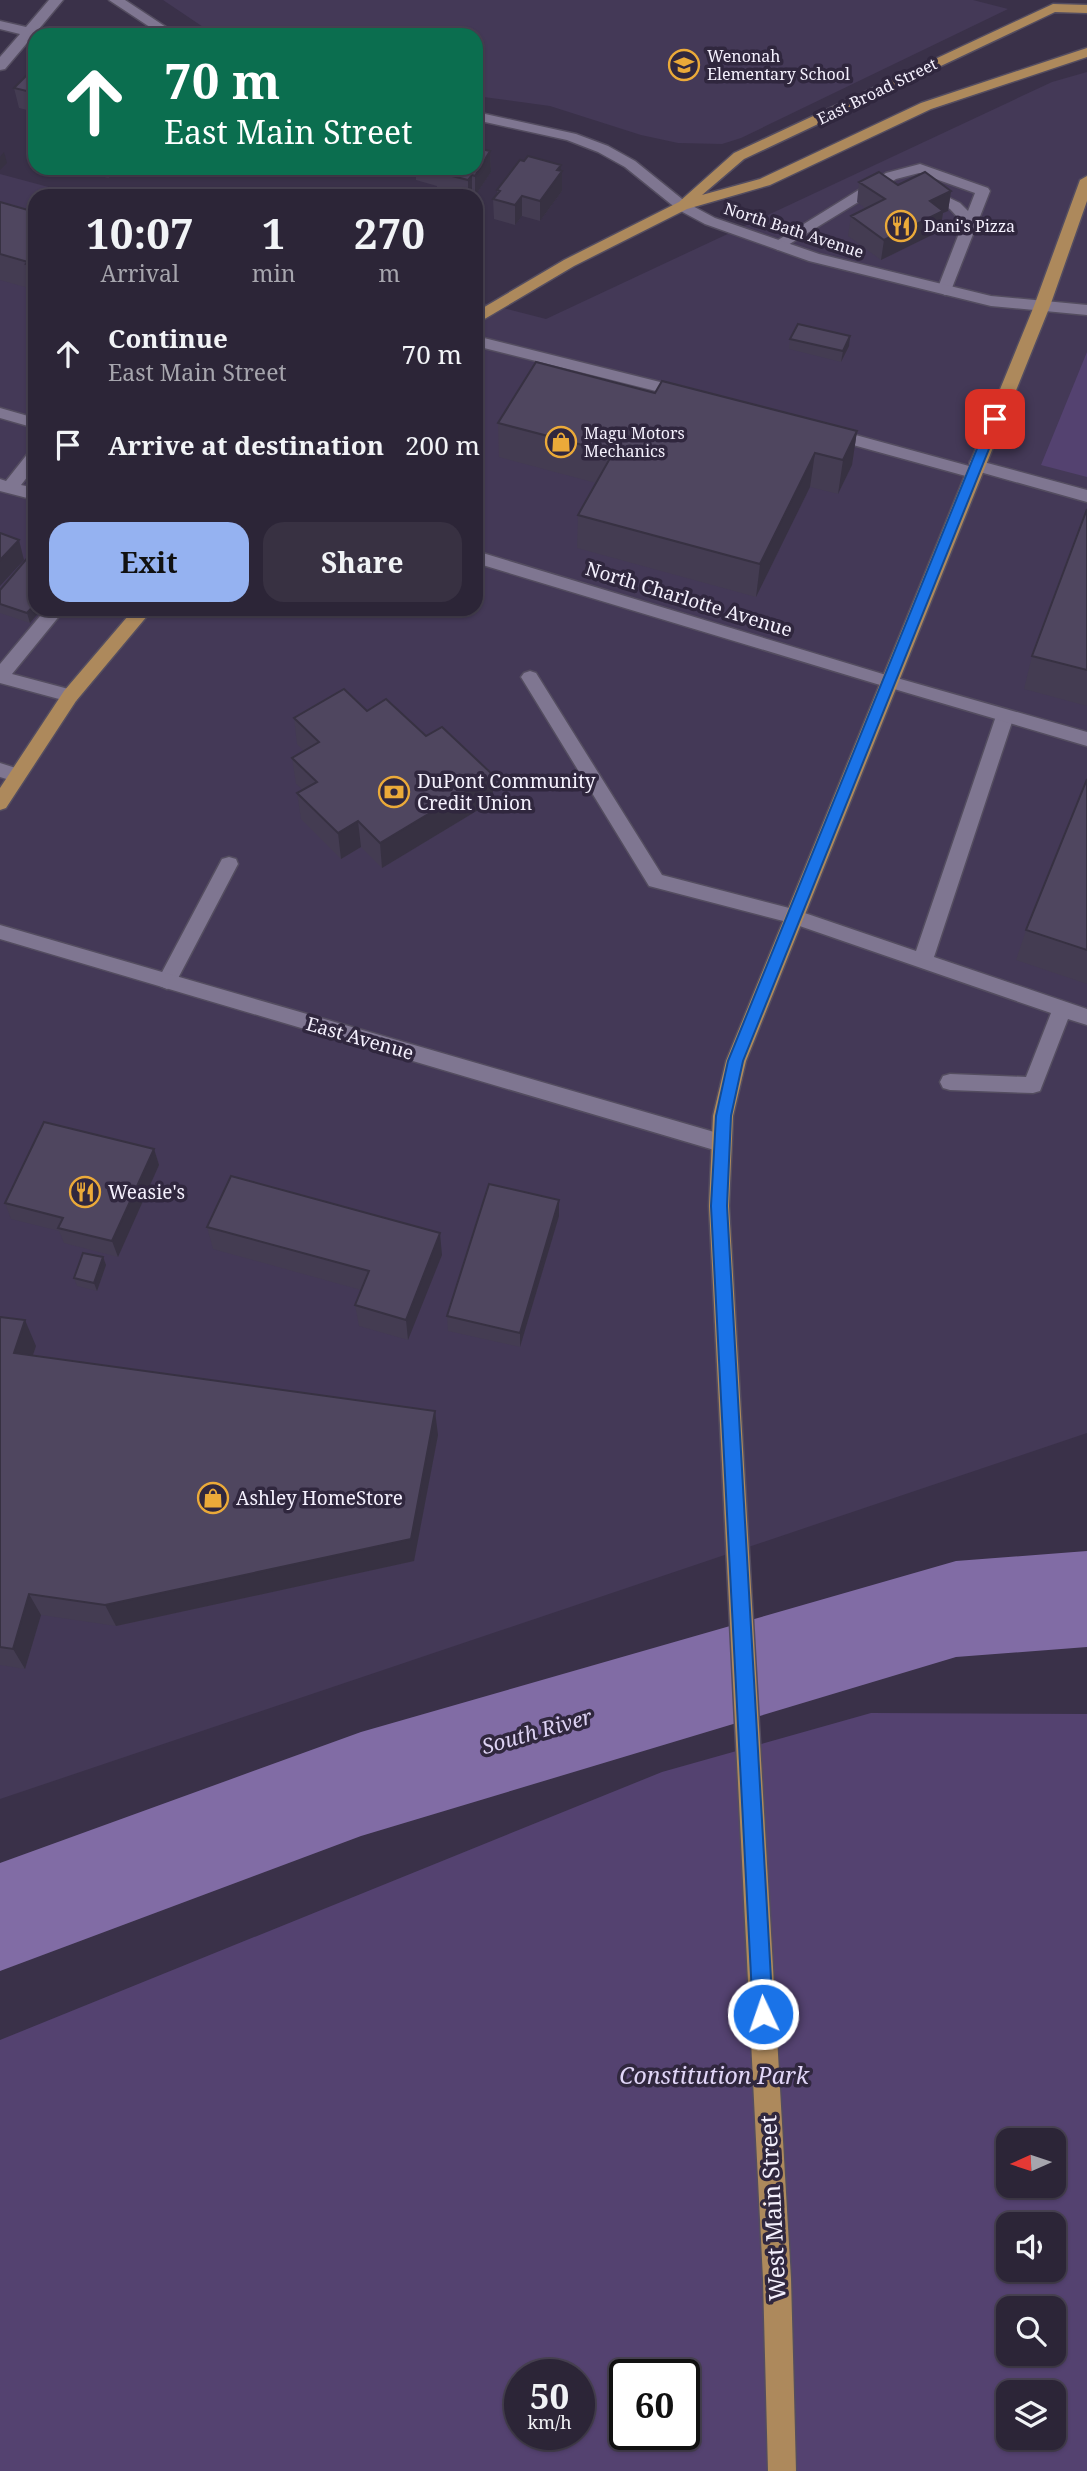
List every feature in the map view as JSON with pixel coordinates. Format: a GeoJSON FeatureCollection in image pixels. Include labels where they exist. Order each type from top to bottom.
{"type":"FeatureCollection","features":[{"type":"Feature","properties":{"kind":"main road","name":"East Broad Street"},"geometry":{"type":"LineString","coordinates":[[682,206],[739,156],[1053,8],[1087,9]]}},
{"type":"Feature","properties":{"kind":"main road","name":"East Broad Street"},"geometry":{"type":"LineString","coordinates":[[483,314],[569,263],[682,206],[765,182],[926,106],[1087,52]]}},
{"type":"Feature","properties":{"kind":"main road","name":"West Main Street"},"geometry":{"type":"LineString","coordinates":[[782,2471],[777,2279],[719,1206],[723,1116],[736,1061],[1042,306],[1087,180]]}},
{"type":"Feature","properties":{"kind":"main road"},"geometry":{"type":"LineString","coordinates":[[0,803],[8,772],[138,616]]}},
{"type":"Feature","properties":{"kind":"street"},"geometry":{"type":"LineString","coordinates":[[39,28],[56,0]]}},
{"type":"Feature","properties":{"kind":"street"},"geometry":{"type":"LineString","coordinates":[[116,0],[161,28]]}},
{"type":"Feature","properties":{"kind":"street"},"geometry":{"type":"LineString","coordinates":[[0,25],[28,32]]}},
{"type":"Feature","properties":{"kind":"street"},"geometry":{"type":"LineString","coordinates":[[0,66],[28,40]]}},
{"type":"Feature","properties":{"kind":"street","name":"North Bath Avenue"},"geometry":{"type":"LineString","coordinates":[[483,118],[572,137],[603,149],[630,164],[682,206],[719,225],[778,245],[851,268],[991,301],[1087,310]]}},
{"type":"Feature","properties":{"kind":"street"},"geometry":{"type":"LineString","coordinates":[[778,245],[891,176],[920,168],[983,191],[945,290]]}},
{"type":"Feature","properties":{"kind":"street"},"geometry":{"type":"LineString","coordinates":[[913,187],[955,206],[971,222]]}},
{"type":"Feature","properties":{"kind":"street"},"geometry":{"type":"LineString","coordinates":[[816,222],[846,221],[857,215]]}},
{"type":"Feature","properties":{"kind":"street"},"geometry":{"type":"LineString","coordinates":[[483,343],[695,396]]}},
{"type":"Feature","properties":{"kind":"street"},"geometry":{"type":"LineString","coordinates":[[0,413],[28,421]]}},
{"type":"Feature","properties":{"kind":"street"},"geometry":{"type":"LineString","coordinates":[[815,429],[1087,496]]}},
{"type":"Feature","properties":{"kind":"street"},"geometry":{"type":"LineString","coordinates":[[5,486],[28,463]]}},
{"type":"Feature","properties":{"kind":"street"},"geometry":{"type":"LineString","coordinates":[[5,486],[28,492]]}},
{"type":"Feature","properties":{"kind":"street","name":"North Charlotte Avenue"},"geometry":{"type":"LineString","coordinates":[[483,559],[1087,739]]}},
{"type":"Feature","properties":{"kind":"street"},"geometry":{"type":"LineString","coordinates":[[50,616],[0,676],[70,696]]}},
{"type":"Feature","properties":{"kind":"street"},"geometry":{"type":"LineString","coordinates":[[530,677],[656,881],[793,916],[1087,1017]]}},
{"type":"Feature","properties":{"kind":"street"},"geometry":{"type":"LineString","coordinates":[[923,960],[1005,716]]}},
{"type":"Feature","properties":{"kind":"street"},"geometry":{"type":"LineString","coordinates":[[167,981],[229,864]]}},
{"type":"Feature","properties":{"kind":"street","name":"East Avenue"},"geometry":{"type":"LineString","coordinates":[[0,932],[721,1143]]}},
{"type":"Feature","properties":{"kind":"street"},"geometry":{"type":"LineString","coordinates":[[950,1082],[1033,1085],[1062,1009]]}},
{"type":"Feature","properties":{"kind":"shaded area","name":"Wenonah Elementary School"},"geometry":{"type":"Polygon","coordinates":[[[163,0],[973,0],[1008,9],[741,138],[722,144],[678,143],[641,135],[550,106],[483,97],[483,28],[205,28],[163,0]]]}},
{"type":"Feature","properties":{"kind":"shaded area"},"geometry":{"type":"Polygon","coordinates":[[[1087,72],[1087,1433],[0,1799],[0,174],[56,189],[28,189],[28,616],[483,616],[483,303],[546,319],[1052,82],[1087,72]]]}},
{"type":"Feature","properties":{"kind":"green space"},"geometry":{"type":"Polygon","coordinates":[[[1087,352],[1087,477],[1041,465],[1087,352]]]}},
{"type":"Feature","properties":{"kind":"green space","name":"Constitution Park"},"geometry":{"type":"Polygon","coordinates":[[[871,1713],[1087,1714],[1087,2471],[0,2471],[0,2040],[662,1772],[871,1713]]]}},
{"type":"Feature","properties":{"kind":"building"},"geometry":{"type":"Polygon","coordinates":[[[28,74],[28,91],[14,88],[28,74]]]}},
{"type":"Feature","properties":{"kind":"building"},"geometry":{"type":"Polygon","coordinates":[[[483,150],[490,151],[483,163],[483,150]]]}},
{"type":"Feature","properties":{"kind":"building"},"geometry":{"type":"Polygon","coordinates":[[[528,156],[561,165],[557,170],[562,171],[540,201],[522,196],[515,205],[493,199],[520,160],[524,161],[528,156]]]}},
{"type":"Feature","properties":{"kind":"building"},"geometry":{"type":"Polygon","coordinates":[[[879,172],[898,185],[925,172],[951,191],[930,201],[943,211],[884,240],[851,216],[885,199],[859,182],[879,172]]]}},
{"type":"Feature","properties":{"kind":"building"},"geometry":{"type":"Polygon","coordinates":[[[449,175],[472,175],[468,180],[449,175]]]}},
{"type":"Feature","properties":{"kind":"building"},"geometry":{"type":"Polygon","coordinates":[[[0,202],[28,210],[28,262],[0,254],[0,202]]]}},
{"type":"Feature","properties":{"kind":"building"},"geometry":{"type":"Polygon","coordinates":[[[798,324],[850,336],[843,351],[790,339],[798,324]]]}},
{"type":"Feature","properties":{"kind":"building"},"geometry":{"type":"Polygon","coordinates":[[[536,362],[655,393],[662,381],[857,431],[843,460],[815,453],[760,564],[578,515],[613,453],[498,423],[536,362]]]}},
{"type":"Feature","properties":{"kind":"building"},"geometry":{"type":"Polygon","coordinates":[[[1087,509],[1087,670],[1032,656],[1087,509]]]}},
{"type":"Feature","properties":{"kind":"building"},"geometry":{"type":"Polygon","coordinates":[[[0,533],[19,540],[0,560],[0,533]]]}},
{"type":"Feature","properties":{"kind":"building"},"geometry":{"type":"Polygon","coordinates":[[[28,557],[28,612],[0,604],[0,590],[28,557]]]}},
{"type":"Feature","properties":{"kind":"building","name":"DuPont Community Credit Union"},"geometry":{"type":"Polygon","coordinates":[[[344,689],[367,711],[386,699],[426,736],[442,727],[493,775],[380,843],[358,821],[338,833],[297,793],[317,782],[292,758],[319,742],[294,718],[344,689]]]}},
{"type":"Feature","properties":{"kind":"building"},"geometry":{"type":"Polygon","coordinates":[[[1087,779],[1087,950],[1026,930],[1087,779]]]}},
{"type":"Feature","properties":{"kind":"building","name":"Weasie's"},"geometry":{"type":"Polygon","coordinates":[[[44,1122],[154,1149],[112,1241],[58,1228],[63,1218],[5,1203],[44,1122]]]}},
{"type":"Feature","properties":{"kind":"building"},"geometry":{"type":"Polygon","coordinates":[[[231,1176],[440,1233],[406,1320],[355,1305],[369,1271],[207,1227],[231,1176]]]}},
{"type":"Feature","properties":{"kind":"building"},"geometry":{"type":"Polygon","coordinates":[[[489,1184],[559,1200],[520,1333],[447,1316],[489,1184]]]}},
{"type":"Feature","properties":{"kind":"building"},"geometry":{"type":"Polygon","coordinates":[[[83,1253],[103,1257],[94,1283],[74,1278],[83,1253]]]}},
{"type":"Feature","properties":{"kind":"building","name":"Ashley HomeStore"},"geometry":{"type":"Polygon","coordinates":[[[0,1317],[25,1320],[14,1353],[435,1411],[411,1539],[105,1605],[29,1594],[13,1649],[0,1647],[0,1317]]]}},
{"type":"Feature","properties":{"kind":"waterway","name":"South River"},"geometry":{"type":"LineString","coordinates":[[0,1917],[361,1784],[956,1609],[1087,1599]]}},
{"type":"Feature","properties":{"kind":"place","name":"Wenonah Elementary School"},"geometry":{"type":"Point","coordinates":[684,65]}},
{"type":"Feature","properties":{"kind":"place","name":"Dani's Pizza"},"geometry":{"type":"Point","coordinates":[901,226]}},
{"type":"Feature","properties":{"kind":"place","name":"Magu Motors Mechanics"},"geometry":{"type":"Point","coordinates":[561,442]}},
{"type":"Feature","properties":{"kind":"place","name":"DuPont Community Credit Union"},"geometry":{"type":"Point","coordinates":[394,792]}},
{"type":"Feature","properties":{"kind":"place","name":"Weasie's"},"geometry":{"type":"Point","coordinates":[85,1192]}},
{"type":"Feature","properties":{"kind":"place","name":"Ashley HomeStore"},"geometry":{"type":"Point","coordinates":[213,1498]}},
{"type":"Feature","properties":{"kind":"route"},"geometry":{"type":"LineString","coordinates":[[763,2014],[719,1206],[723,1116],[736,1061],[995,419]]}}]}
